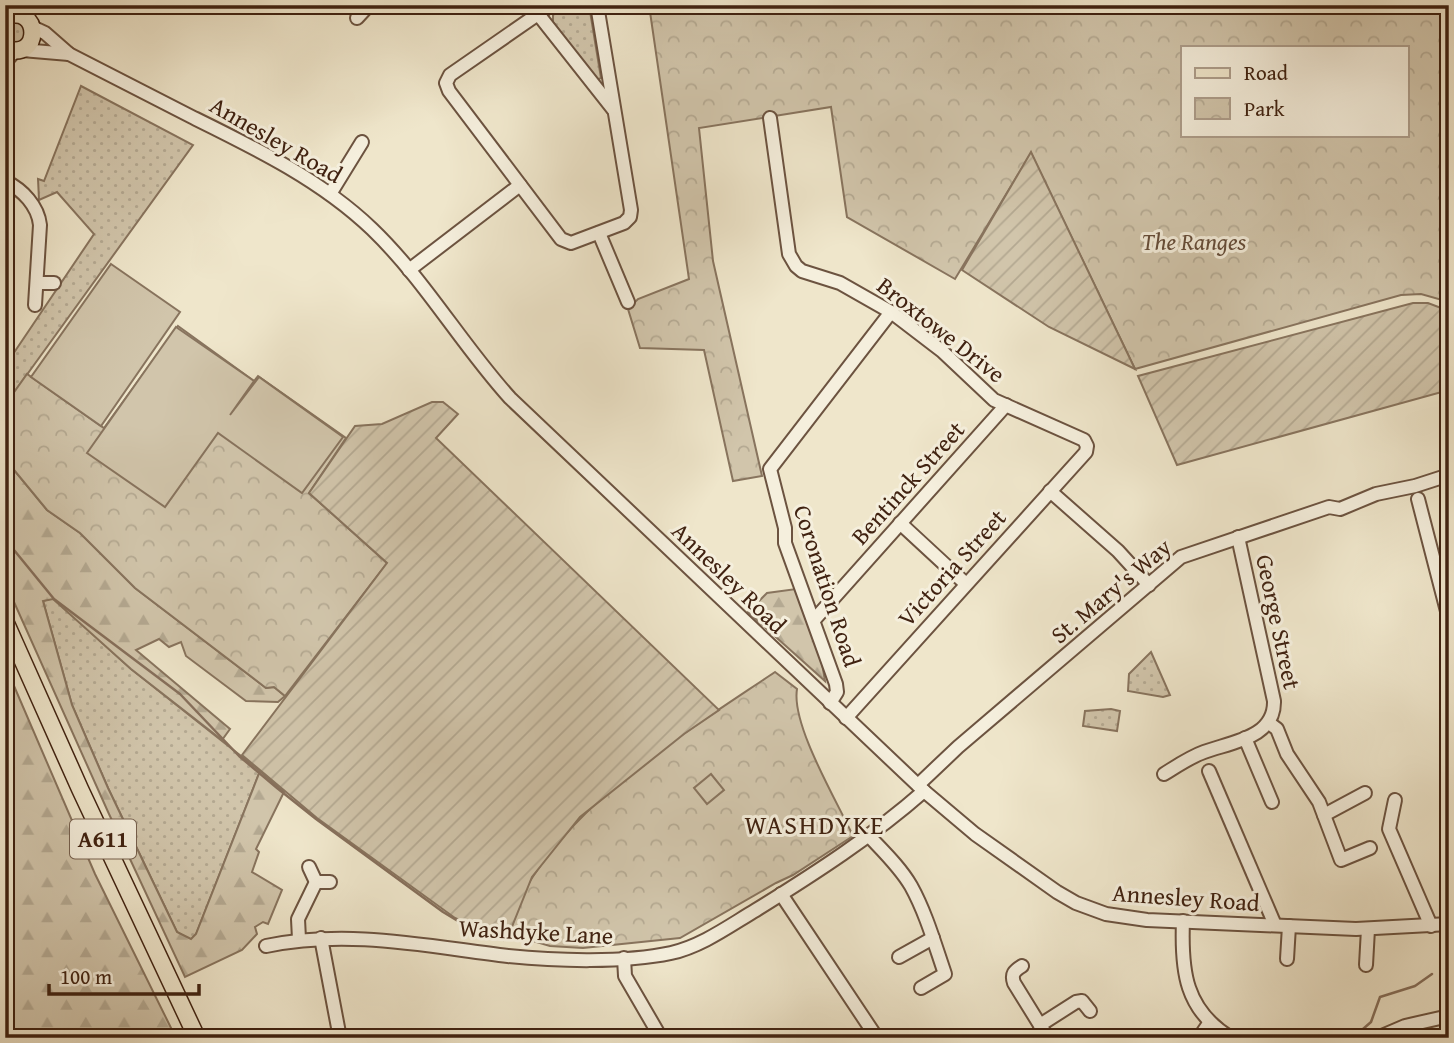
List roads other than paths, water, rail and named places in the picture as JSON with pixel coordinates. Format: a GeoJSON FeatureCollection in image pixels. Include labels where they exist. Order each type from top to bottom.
{"type":"FeatureCollection","features":[{"type":"Feature","properties":{"kind":"main road"},"geometry":{"type":"LineString","coordinates":[[12,53],[32,40],[36,5]]}},
{"type":"Feature","properties":{"kind":"main road"},"geometry":{"type":"LineString","coordinates":[[11,13],[22,15],[32,26]]}},
{"type":"Feature","properties":{"kind":"main road","name":"A611"},"geometry":{"type":"LineString","coordinates":[[5,621],[80,789],[197,1038]]}},
{"type":"Feature","properties":{"kind":"street"},"geometry":{"type":"LineString","coordinates":[[357,18],[369,5]]}},
{"type":"Feature","properties":{"kind":"street"},"geometry":{"type":"LineString","coordinates":[[551,5],[450,75],[446,83],[449,91],[564,241],[575,243],[624,223],[630,217],[631,210],[597,5]]}},
{"type":"Feature","properties":{"kind":"street"},"geometry":{"type":"LineString","coordinates":[[538,14],[615,112]]}},
{"type":"Feature","properties":{"kind":"street","name":"Annesley Road"},"geometry":{"type":"LineString","coordinates":[[32,26],[45,33],[69,54],[250,145],[330,194],[369,226],[409,270],[485,371],[510,398],[921,788],[983,840],[1076,904],[1124,918],[1368,929],[1449,924]]}},
{"type":"Feature","properties":{"kind":"street","name":"Annesley Road"},"geometry":{"type":"LineString","coordinates":[[12,53],[69,54]]}},
{"type":"Feature","properties":{"kind":"street","name":"Broxtowe Drive"},"geometry":{"type":"LineString","coordinates":[[770,118],[792,261],[802,271],[862,293],[891,312],[942,351],[994,400],[1084,440],[1087,446]]}},
{"type":"Feature","properties":{"kind":"street"},"geometry":{"type":"LineString","coordinates":[[330,194],[362,142]]}},
{"type":"Feature","properties":{"kind":"street"},"geometry":{"type":"LineString","coordinates":[[5,181],[34,204],[39,216],[35,305]]}},
{"type":"Feature","properties":{"kind":"street"},"geometry":{"type":"LineString","coordinates":[[409,270],[520,185]]}},
{"type":"Feature","properties":{"kind":"street"},"geometry":{"type":"LineString","coordinates":[[599,233],[628,302]]}},
{"type":"Feature","properties":{"kind":"street"},"geometry":{"type":"LineString","coordinates":[[37,283],[54,283]]}},
{"type":"Feature","properties":{"kind":"street","name":"Coronation Road"},"geometry":{"type":"LineString","coordinates":[[830,703],[837,692],[836,684],[785,543],[785,528],[769,469],[891,312]]}},
{"type":"Feature","properties":{"kind":"street","name":"Bentinck Street"},"geometry":{"type":"LineString","coordinates":[[814,620],[1006,405]]}},
{"type":"Feature","properties":{"kind":"street","name":"Victoria Street"},"geometry":{"type":"LineString","coordinates":[[846,718],[1086,452],[1087,446]]}},
{"type":"Feature","properties":{"kind":"street","name":"St. Mary's Way"},"geometry":{"type":"LineString","coordinates":[[921,788],[958,747],[1181,557],[1329,507],[1340,509],[1376,494],[1449,475]]}},
{"type":"Feature","properties":{"kind":"street"},"geometry":{"type":"LineString","coordinates":[[1050,491],[1118,551],[1149,585]]}},
{"type":"Feature","properties":{"kind":"street"},"geometry":{"type":"LineString","coordinates":[[1418,499],[1449,619]]}},
{"type":"Feature","properties":{"kind":"street"},"geometry":{"type":"LineString","coordinates":[[900,523],[966,584]]}},
{"type":"Feature","properties":{"kind":"street","name":"George Street"},"geometry":{"type":"LineString","coordinates":[[1164,774],[1198,755],[1261,730],[1275,713],[1238,537]]}},
{"type":"Feature","properties":{"kind":"street"},"geometry":{"type":"LineString","coordinates":[[1269,723],[1277,729],[1287,754],[1314,794],[1341,860],[1370,848]]}},
{"type":"Feature","properties":{"kind":"street"},"geometry":{"type":"LineString","coordinates":[[1245,738],[1272,802]]}},
{"type":"Feature","properties":{"kind":"street"},"geometry":{"type":"LineString","coordinates":[[1209,771],[1275,925]]}},
{"type":"Feature","properties":{"kind":"street","name":"Washdyke Lane"},"geometry":{"type":"LineString","coordinates":[[266,946],[299,939],[356,937],[554,960],[624,958],[672,953],[714,936],[781,894],[868,835],[921,788]]}},
{"type":"Feature","properties":{"kind":"street"},"geometry":{"type":"LineString","coordinates":[[1324,815],[1365,793]]}},
{"type":"Feature","properties":{"kind":"street"},"geometry":{"type":"LineString","coordinates":[[1395,800],[1390,829],[1431,926]]}},
{"type":"Feature","properties":{"kind":"street"},"geometry":{"type":"LineString","coordinates":[[868,835],[900,869],[910,884],[933,938],[945,974],[921,988]]}},
{"type":"Feature","properties":{"kind":"street"},"geometry":{"type":"LineString","coordinates":[[299,939],[298,919],[323,882],[309,867]]}},
{"type":"Feature","properties":{"kind":"street"},"geometry":{"type":"LineString","coordinates":[[781,894],[877,1038]]}},
{"type":"Feature","properties":{"kind":"street"},"geometry":{"type":"LineString","coordinates":[[1183,921],[1183,959],[1187,984],[1197,1007],[1210,1022],[1231,1038]]}},
{"type":"Feature","properties":{"kind":"street"},"geometry":{"type":"LineString","coordinates":[[1287,959],[1289,926]]}},
{"type":"Feature","properties":{"kind":"street"},"geometry":{"type":"LineString","coordinates":[[1366,965],[1368,929]]}},
{"type":"Feature","properties":{"kind":"street"},"geometry":{"type":"LineString","coordinates":[[321,938],[340,1038]]}},
{"type":"Feature","properties":{"kind":"street"},"geometry":{"type":"LineString","coordinates":[[900,957],[933,938]]}},
{"type":"Feature","properties":{"kind":"street"},"geometry":{"type":"LineString","coordinates":[[624,958],[625,976],[661,1038]]}},
{"type":"Feature","properties":{"kind":"street"},"geometry":{"type":"LineString","coordinates":[[1022,966],[1014,971],[1014,983],[1048,1038]]}},
{"type":"Feature","properties":{"kind":"street"},"geometry":{"type":"LineString","coordinates":[[1040,1025],[1076,1002],[1082,1002],[1090,1011]]}},
{"type":"Feature","properties":{"kind":"street"},"geometry":{"type":"LineString","coordinates":[[1377,1038],[1405,1026],[1449,1016]]}},
{"type":"Feature","properties":{"kind":"street"},"geometry":{"type":"LineString","coordinates":[[1199,1038],[1210,1022]]}},
{"type":"Feature","properties":{"kind":"waterway"},"geometry":{"type":"LineString","coordinates":[[5,539],[54,599],[180,694],[239,756],[277,788],[443,912],[486,938]]}},
{"type":"Feature","properties":{"kind":"waterway"},"geometry":{"type":"LineString","coordinates":[[1341,1038],[1363,1029],[1371,1022],[1380,997],[1415,986],[1432,974]]}},
{"type":"Feature","properties":{"kind":"district","name":"WASHDYKE"},"geometry":{"type":"Point","coordinates":[815,825]}},
{"type":"Feature","properties":{"kind":"park label","name":"The Ranges"},"geometry":{"type":"Point","coordinates":[1194,242]}}]}
